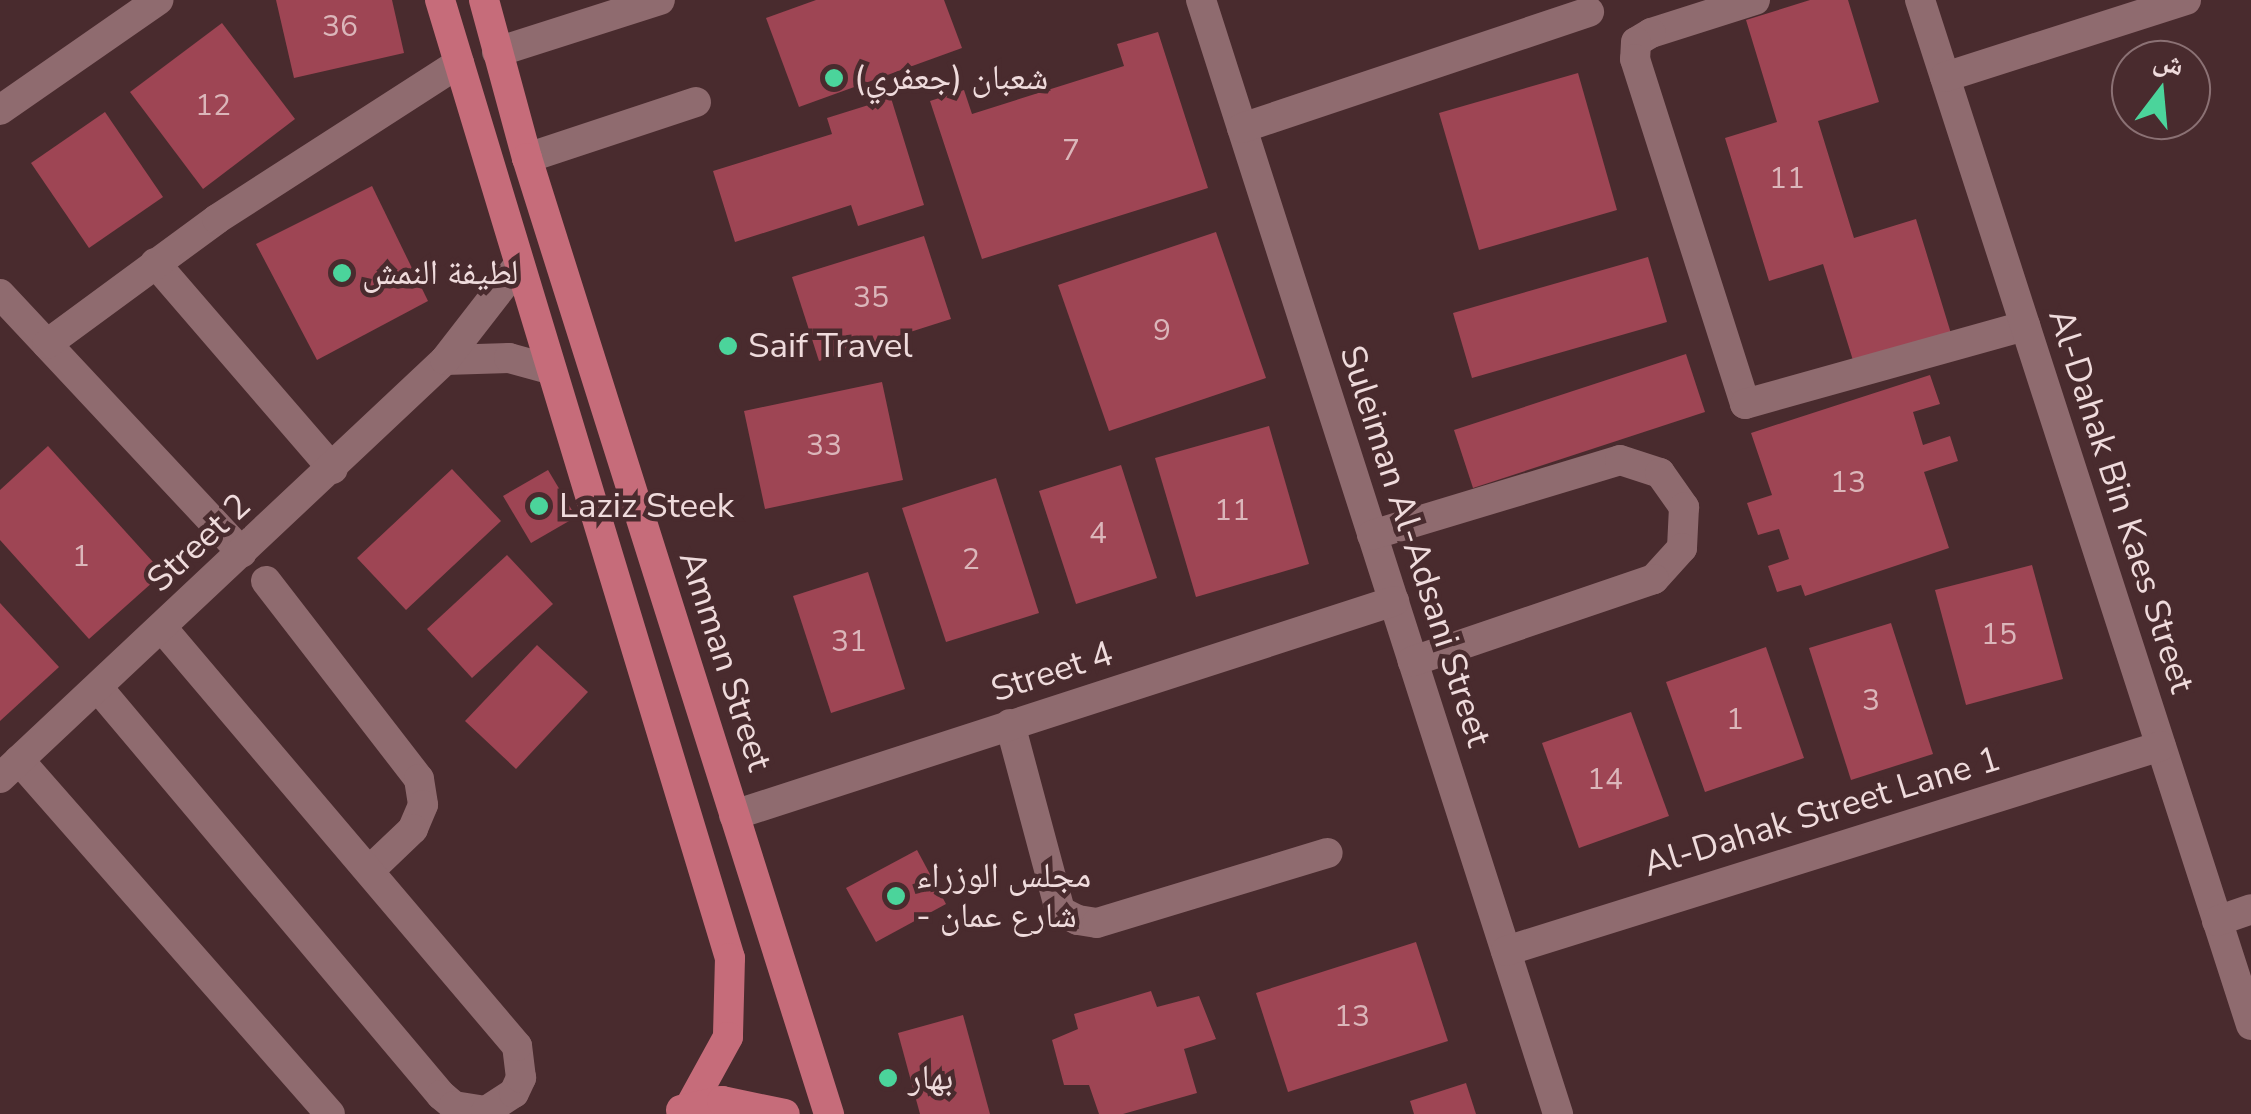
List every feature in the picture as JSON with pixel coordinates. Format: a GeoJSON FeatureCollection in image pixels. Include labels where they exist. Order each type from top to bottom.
{"type":"FeatureCollection","features":[{"type":"Feature","properties":{"kind":"main road"},"geometry":{"type":"LineString","coordinates":[[440,0],[730,958],[728,1037],[681,1110]]}},
{"type":"Feature","properties":{"kind":"main road","name":"Amman Street"},"geometry":{"type":"LineString","coordinates":[[484,0],[527,158],[829,1114]]}},
{"type":"Feature","properties":{"kind":"main road"},"geometry":{"type":"LineString","coordinates":[[681,1110],[754,1104],[785,1114]]}},
{"type":"Feature","properties":{"kind":"street"},"geometry":{"type":"LineString","coordinates":[[0,110],[158,0]]}},
{"type":"Feature","properties":{"kind":"street"},"geometry":{"type":"LineString","coordinates":[[497,52],[660,0]]}},
{"type":"Feature","properties":{"kind":"street","name":"Suleiman Al-Adsani Street"},"geometry":{"type":"LineString","coordinates":[[1201,0],[1558,1114]]}},
{"type":"Feature","properties":{"kind":"street"},"geometry":{"type":"LineString","coordinates":[[1755,0],[1651,33],[1636,42],[1635,59],[1745,404],[2025,326]]}},
{"type":"Feature","properties":{"kind":"street","name":"Al-Dahak Bin Kaes Street"},"geometry":{"type":"LineString","coordinates":[[1920,0],[2251,1026]]}},
{"type":"Feature","properties":{"kind":"street"},"geometry":{"type":"LineString","coordinates":[[1945,77],[2186,0]]}},
{"type":"Feature","properties":{"kind":"street"},"geometry":{"type":"LineString","coordinates":[[1242,128],[1589,12]]}},
{"type":"Feature","properties":{"kind":"street"},"geometry":{"type":"LineString","coordinates":[[47,344],[154,263],[459,62]]}},
{"type":"Feature","properties":{"kind":"street"},"geometry":{"type":"LineString","coordinates":[[527,158],[696,102]]}},
{"type":"Feature","properties":{"kind":"street"},"geometry":{"type":"LineString","coordinates":[[154,263],[333,469]]}},
{"type":"Feature","properties":{"kind":"street","name":"Street 2"},"geometry":{"type":"LineString","coordinates":[[10,769],[446,360],[518,266]]}},
{"type":"Feature","properties":{"kind":"street"},"geometry":{"type":"LineString","coordinates":[[0,294],[242,553]]}},
{"type":"Feature","properties":{"kind":"street"},"geometry":{"type":"LineString","coordinates":[[446,360],[509,358],[549,369]]}},
{"type":"Feature","properties":{"kind":"street"},"geometry":{"type":"LineString","coordinates":[[1372,535],[1620,460],[1660,473],[1684,507],[1682,548],[1654,579],[1413,662]]}},
{"type":"Feature","properties":{"kind":"street"},"geometry":{"type":"LineString","coordinates":[[266,581],[419,779],[422,804],[413,829],[372,868]]}},
{"type":"Feature","properties":{"kind":"street","name":"Street 4"},"geometry":{"type":"LineString","coordinates":[[734,815],[1394,601]]}},
{"type":"Feature","properties":{"kind":"street"},"geometry":{"type":"LineString","coordinates":[[99,689],[441,1095],[470,1112],[502,1105],[521,1078],[518,1046],[372,868],[163,629]]}},
{"type":"Feature","properties":{"kind":"street"},"geometry":{"type":"LineString","coordinates":[[1010,724],[1060,911],[1078,920],[1097,923],[1328,853]]}},
{"type":"Feature","properties":{"kind":"street","name":"Al-Dahak Street Lane 1"},"geometry":{"type":"LineString","coordinates":[[1506,951],[2161,746]]}},
{"type":"Feature","properties":{"kind":"street"},"geometry":{"type":"LineString","coordinates":[[10,769],[330,1114]]}},
{"type":"Feature","properties":{"kind":"street"},"geometry":{"type":"LineString","coordinates":[[2217,921],[2251,909]]}},
{"type":"Feature","properties":{"kind":"building"},"geometry":{"type":"Polygon","coordinates":[[[276,0],[392,0],[404,53],[294,78],[276,0]]]}},
{"type":"Feature","properties":{"kind":"building","name":"شعبان (جعفري)"},"geometry":{"type":"Polygon","coordinates":[[[816,0],[944,0],[962,48],[799,107],[766,18],[816,0]]]}},
{"type":"Feature","properties":{"kind":"building"},"geometry":{"type":"Polygon","coordinates":[[[1810,0],[1848,0],[1879,102],[1818,121],[1854,238],[1916,219],[1953,340],[1856,370],[1823,264],[1769,281],[1725,138],[1777,122],[1746,20],[1810,0]]]}},
{"type":"Feature","properties":{"kind":"building"},"geometry":{"type":"Polygon","coordinates":[[[222,23],[295,119],[203,189],[130,92],[222,23]]]}},
{"type":"Feature","properties":{"kind":"building"},"geometry":{"type":"Polygon","coordinates":[[[1158,32],[1208,188],[982,259],[930,101],[964,90],[972,114],[1124,66],[1117,44],[1158,32]]]}},
{"type":"Feature","properties":{"kind":"building"},"geometry":{"type":"Polygon","coordinates":[[[1578,73],[1617,210],[1479,250],[1439,113],[1578,73]]]}},
{"type":"Feature","properties":{"kind":"building"},"geometry":{"type":"Polygon","coordinates":[[[891,98],[924,205],[858,226],[851,205],[735,242],[713,171],[832,134],[827,118],[891,98]]]}},
{"type":"Feature","properties":{"kind":"building"},"geometry":{"type":"Polygon","coordinates":[[[105,112],[163,197],[89,248],[31,163],[105,112]]]}},
{"type":"Feature","properties":{"kind":"building","name":"لطيفة النمش"},"geometry":{"type":"Polygon","coordinates":[[[372,186],[428,301],[317,360],[256,244],[372,186]]]}},
{"type":"Feature","properties":{"kind":"building"},"geometry":{"type":"Polygon","coordinates":[[[1216,232],[1266,378],[1109,431],[1058,285],[1216,232]]]}},
{"type":"Feature","properties":{"kind":"building"},"geometry":{"type":"Polygon","coordinates":[[[924,236],[951,319],[819,361],[792,277],[924,236]]]}},
{"type":"Feature","properties":{"kind":"building"},"geometry":{"type":"Polygon","coordinates":[[[1648,257],[1667,322],[1472,378],[1453,313],[1648,257]]]}},
{"type":"Feature","properties":{"kind":"building"},"geometry":{"type":"Polygon","coordinates":[[[1686,354],[1705,412],[1473,488],[1454,430],[1686,354]]]}},
{"type":"Feature","properties":{"kind":"building"},"geometry":{"type":"Polygon","coordinates":[[[1930,375],[1940,404],[1913,412],[1923,445],[1950,436],[1958,461],[1924,472],[1949,548],[1805,596],[1801,585],[1777,592],[1768,566],[1789,559],[1779,529],[1758,535],[1747,503],[1772,495],[1751,433],[1930,375]]]}},
{"type":"Feature","properties":{"kind":"building"},"geometry":{"type":"Polygon","coordinates":[[[882,382],[903,480],[765,509],[744,411],[882,382]]]}},
{"type":"Feature","properties":{"kind":"building"},"geometry":{"type":"Polygon","coordinates":[[[1269,426],[1309,564],[1196,597],[1155,458],[1269,426]]]}},
{"type":"Feature","properties":{"kind":"building"},"geometry":{"type":"Polygon","coordinates":[[[48,446],[163,573],[89,639],[0,540],[0,490],[48,446]]]}},
{"type":"Feature","properties":{"kind":"building"},"geometry":{"type":"Polygon","coordinates":[[[1121,465],[1157,578],[1076,604],[1039,491],[1121,465]]]}},
{"type":"Feature","properties":{"kind":"building"},"geometry":{"type":"Polygon","coordinates":[[[452,469],[501,521],[406,610],[357,558],[452,469]]]}},
{"type":"Feature","properties":{"kind":"building","name":"Laziz Steek"},"geometry":{"type":"Polygon","coordinates":[[[548,470],[576,517],[531,543],[503,496],[548,470]]]}},
{"type":"Feature","properties":{"kind":"building"},"geometry":{"type":"Polygon","coordinates":[[[996,478],[1039,613],[946,642],[902,508],[996,478]]]}},
{"type":"Feature","properties":{"kind":"building"},"geometry":{"type":"Polygon","coordinates":[[[507,555],[553,604],[472,678],[427,629],[507,555]]]}},
{"type":"Feature","properties":{"kind":"building"},"geometry":{"type":"Polygon","coordinates":[[[2032,565],[2063,679],[1966,705],[1935,590],[2032,565]]]}},
{"type":"Feature","properties":{"kind":"building"},"geometry":{"type":"Polygon","coordinates":[[[868,572],[905,689],[831,713],[793,596],[868,572]]]}},
{"type":"Feature","properties":{"kind":"building"},"geometry":{"type":"Polygon","coordinates":[[[0,603],[59,667],[0,721],[0,603]]]}},
{"type":"Feature","properties":{"kind":"building"},"geometry":{"type":"Polygon","coordinates":[[[1891,623],[1933,754],[1851,780],[1809,648],[1891,623]]]}},
{"type":"Feature","properties":{"kind":"building"},"geometry":{"type":"Polygon","coordinates":[[[537,645],[588,692],[516,769],[465,721],[537,645]]]}},
{"type":"Feature","properties":{"kind":"building"},"geometry":{"type":"Polygon","coordinates":[[[1766,647],[1804,758],[1705,792],[1666,682],[1766,647]]]}},
{"type":"Feature","properties":{"kind":"building"},"geometry":{"type":"Polygon","coordinates":[[[1631,712],[1669,816],[1579,848],[1542,743],[1631,712]]]}},
{"type":"Feature","properties":{"kind":"building","name":"مجلس الوزراء - شارع عمان"},"geometry":{"type":"Polygon","coordinates":[[[917,850],[946,904],[876,942],[846,888],[917,850]]]}},
{"type":"Feature","properties":{"kind":"building"},"geometry":{"type":"Polygon","coordinates":[[[1416,942],[1448,1041],[1288,1092],[1256,993],[1416,942]]]}},
{"type":"Feature","properties":{"kind":"building"},"geometry":{"type":"Polygon","coordinates":[[[1151,991],[1157,1007],[1199,996],[1216,1039],[1184,1049],[1197,1093],[1123,1114],[1099,1114],[1089,1085],[1064,1085],[1052,1040],[1078,1029],[1074,1014],[1151,991]]]}},
{"type":"Feature","properties":{"kind":"building"},"geometry":{"type":"Polygon","coordinates":[[[963,1015],[990,1114],[920,1114],[898,1033],[963,1015]]]}},
{"type":"Feature","properties":{"kind":"building"},"geometry":{"type":"Polygon","coordinates":[[[1466,1083],[1476,1114],[1414,1114],[1410,1101],[1466,1083]]]}},
{"type":"Feature","properties":{"kind":"place","name":"شعبان (جعفري)"},"geometry":{"type":"Point","coordinates":[834,78]}},
{"type":"Feature","properties":{"kind":"place","name":"لطيفة النمش"},"geometry":{"type":"Point","coordinates":[342,273]}},
{"type":"Feature","properties":{"kind":"place","name":"Saif Travel"},"geometry":{"type":"Point","coordinates":[728,346]}},
{"type":"Feature","properties":{"kind":"place","name":"Laziz Steek"},"geometry":{"type":"Point","coordinates":[539,506]}},
{"type":"Feature","properties":{"kind":"place","name":"مجلس الوزراء - شارع عمان"},"geometry":{"type":"Point","coordinates":[896,896]}},
{"type":"Feature","properties":{"kind":"place","name":"بهار"},"geometry":{"type":"Point","coordinates":[888,1078]}}]}
